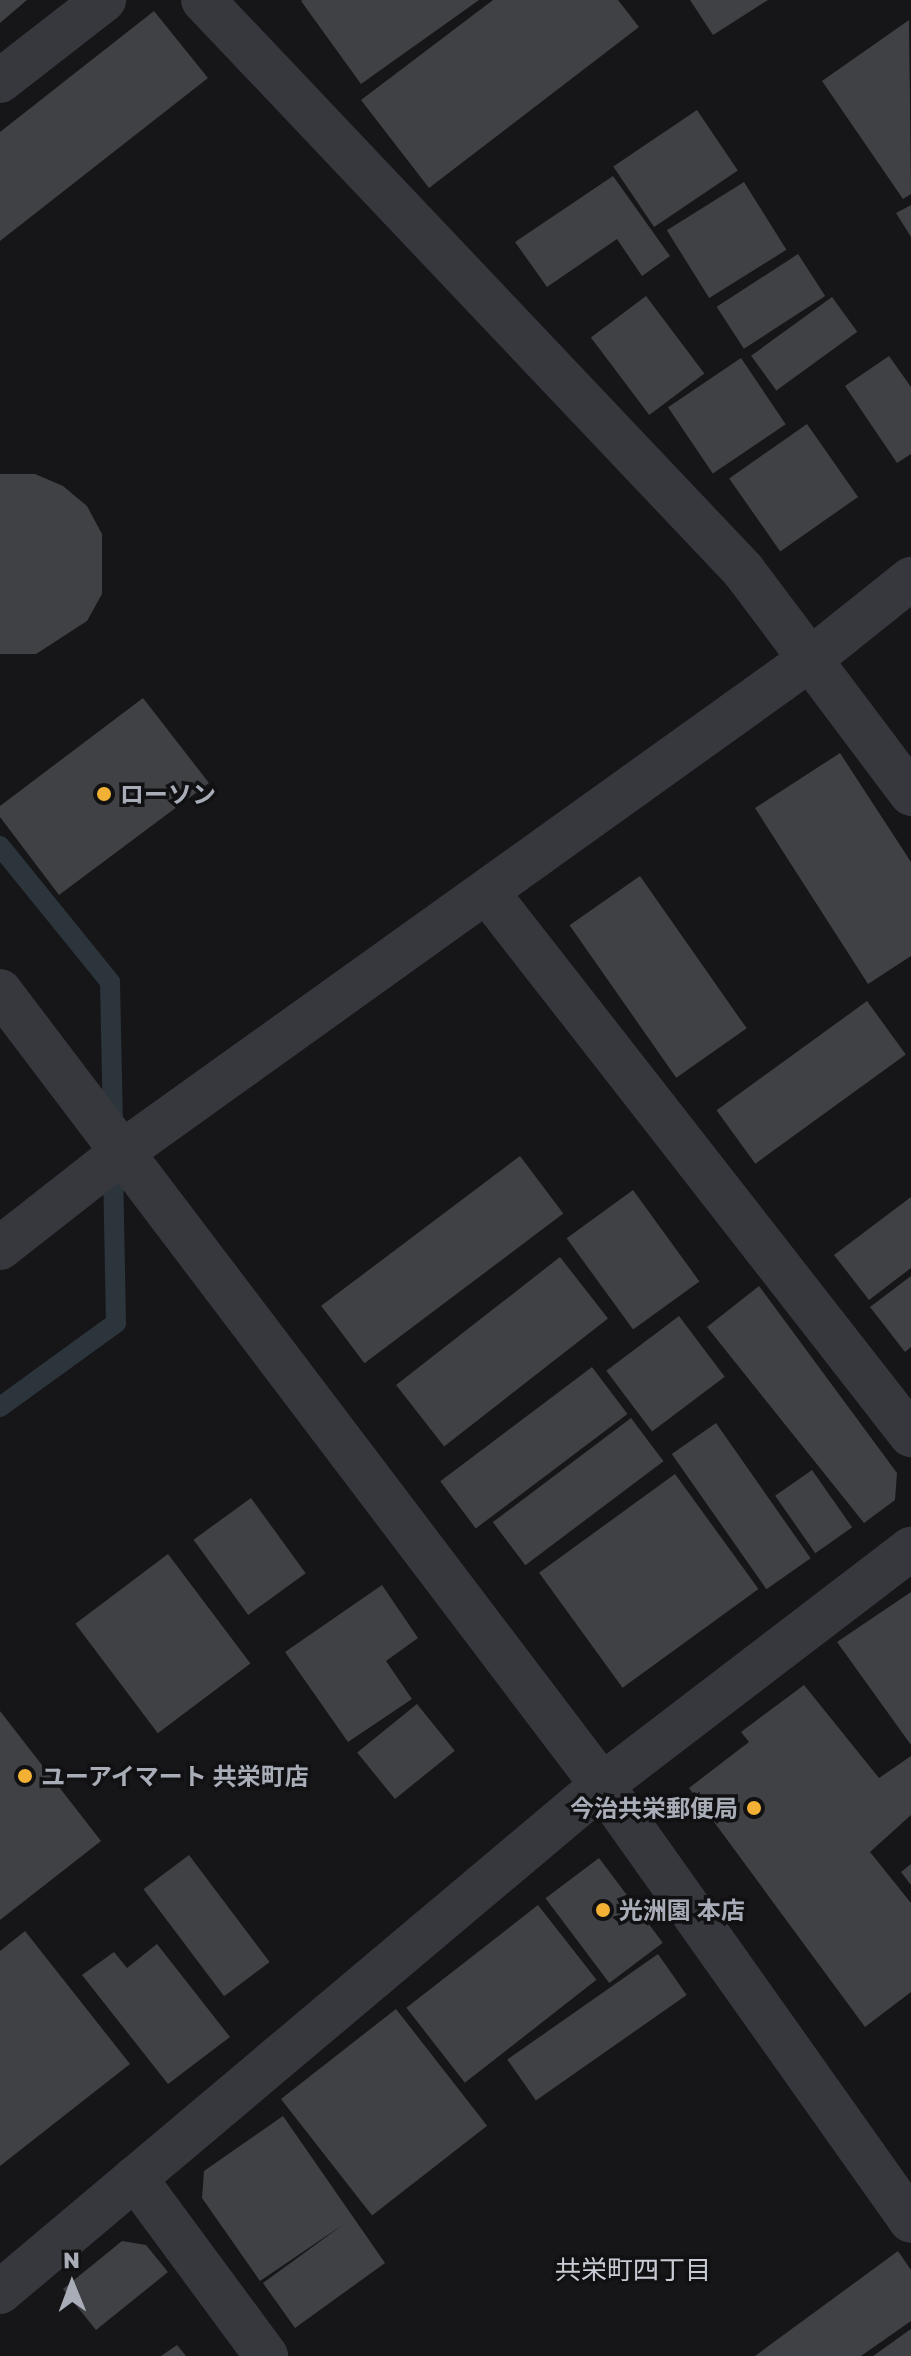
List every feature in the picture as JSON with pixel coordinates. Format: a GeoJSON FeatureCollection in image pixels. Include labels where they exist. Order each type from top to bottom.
{"type":"FeatureCollection","features":[{"type":"Feature","properties":{"kind":"street"},"geometry":{"type":"LineString","coordinates":[[0,81],[104,0]]}},
{"type":"Feature","properties":{"kind":"street"},"geometry":{"type":"LineString","coordinates":[[203,0],[743,570],[911,794]]}},
{"type":"Feature","properties":{"kind":"street"},"geometry":{"type":"LineString","coordinates":[[0,1248],[125,1150],[812,658],[911,579]]}},
{"type":"Feature","properties":{"kind":"street"},"geometry":{"type":"LineString","coordinates":[[487,892],[911,1435]]}},
{"type":"Feature","properties":{"kind":"street"},"geometry":{"type":"LineString","coordinates":[[0,991],[125,1150],[602,1785],[911,2221]]}},
{"type":"Feature","properties":{"kind":"street"},"geometry":{"type":"LineString","coordinates":[[0,2292],[602,1785],[911,1549]]}},
{"type":"Feature","properties":{"kind":"street"},"geometry":{"type":"LineString","coordinates":[[135,2178],[266,2356]]}},
{"type":"Feature","properties":{"kind":"building"},"geometry":{"type":"Polygon","coordinates":[[[0,0],[27,0],[0,23],[0,0]]]}},
{"type":"Feature","properties":{"kind":"building"},"geometry":{"type":"Polygon","coordinates":[[[303,0],[479,0],[361,84],[301,1],[303,0]]]}},
{"type":"Feature","properties":{"kind":"building"},"geometry":{"type":"Polygon","coordinates":[[[493,0],[618,0],[639,27],[429,188],[361,100],[493,0]]]}},
{"type":"Feature","properties":{"kind":"building"},"geometry":{"type":"Polygon","coordinates":[[[690,0],[768,0],[713,35],[690,0]]]}},
{"type":"Feature","properties":{"kind":"building"},"geometry":{"type":"Polygon","coordinates":[[[154,11],[208,78],[0,241],[0,132],[154,11]]]}},
{"type":"Feature","properties":{"kind":"building"},"geometry":{"type":"Polygon","coordinates":[[[909,20],[911,194],[903,199],[822,81],[909,20]]]}},
{"type":"Feature","properties":{"kind":"building"},"geometry":{"type":"Polygon","coordinates":[[[697,110],[738,171],[654,227],[613,166],[697,110]]]}},
{"type":"Feature","properties":{"kind":"building"},"geometry":{"type":"Polygon","coordinates":[[[613,176],[670,256],[642,276],[617,239],[547,287],[515,242],[613,176]]]}},
{"type":"Feature","properties":{"kind":"building"},"geometry":{"type":"Polygon","coordinates":[[[744,182],[786,250],[709,298],[667,230],[744,182]]]}},
{"type":"Feature","properties":{"kind":"building"},"geometry":{"type":"Polygon","coordinates":[[[911,205],[911,237],[896,213],[911,205]]]}},
{"type":"Feature","properties":{"kind":"building"},"geometry":{"type":"Polygon","coordinates":[[[798,254],[825,296],[744,349],[717,307],[798,254]]]}},
{"type":"Feature","properties":{"kind":"building"},"geometry":{"type":"Polygon","coordinates":[[[646,296],[704,373],[649,415],[591,338],[646,296]]]}},
{"type":"Feature","properties":{"kind":"building"},"geometry":{"type":"Polygon","coordinates":[[[832,297],[857,332],[776,391],[751,356],[832,297]]]}},
{"type":"Feature","properties":{"kind":"building"},"geometry":{"type":"Polygon","coordinates":[[[889,356],[911,387],[911,454],[897,463],[845,386],[889,356]]]}},
{"type":"Feature","properties":{"kind":"building"},"geometry":{"type":"Polygon","coordinates":[[[741,358],[786,424],[713,474],[668,407],[741,358]]]}},
{"type":"Feature","properties":{"kind":"building"},"geometry":{"type":"Polygon","coordinates":[[[807,424],[858,497],[780,551],[729,478],[807,424]]]}},
{"type":"Feature","properties":{"kind":"building"},"geometry":{"type":"Polygon","coordinates":[[[0,474],[35,474],[63,486],[87,506],[102,534],[102,594],[87,621],[36,654],[0,654],[0,474]]]}},
{"type":"Feature","properties":{"kind":"building","name":"ローソン"},"geometry":{"type":"Polygon","coordinates":[[[143,698],[209,783],[59,895],[0,817],[0,806],[143,698]]]}},
{"type":"Feature","properties":{"kind":"building"},"geometry":{"type":"Polygon","coordinates":[[[840,753],[911,862],[911,956],[868,984],[755,808],[840,753]]]}},
{"type":"Feature","properties":{"kind":"building"},"geometry":{"type":"Polygon","coordinates":[[[640,876],[747,1028],[676,1078],[570,925],[640,876]]]}},
{"type":"Feature","properties":{"kind":"building"},"geometry":{"type":"Polygon","coordinates":[[[867,1001],[906,1054],[755,1164],[717,1110],[867,1001]]]}},
{"type":"Feature","properties":{"kind":"building"},"geometry":{"type":"Polygon","coordinates":[[[520,1156],[563,1214],[364,1363],[321,1306],[520,1156]]]}},
{"type":"Feature","properties":{"kind":"building"},"geometry":{"type":"Polygon","coordinates":[[[633,1190],[699,1281],[633,1330],[567,1238],[633,1190]]]}},
{"type":"Feature","properties":{"kind":"building"},"geometry":{"type":"Polygon","coordinates":[[[911,1197],[911,1268],[869,1300],[834,1255],[911,1197]]]}},
{"type":"Feature","properties":{"kind":"building"},"geometry":{"type":"Polygon","coordinates":[[[560,1257],[608,1318],[444,1447],[396,1385],[560,1257]]]}},
{"type":"Feature","properties":{"kind":"building"},"geometry":{"type":"Polygon","coordinates":[[[911,1276],[911,1347],[905,1352],[870,1307],[911,1276]]]}},
{"type":"Feature","properties":{"kind":"building"},"geometry":{"type":"Polygon","coordinates":[[[759,1286],[897,1473],[895,1500],[864,1523],[707,1327],[759,1286]]]}},
{"type":"Feature","properties":{"kind":"building"},"geometry":{"type":"Polygon","coordinates":[[[679,1316],[725,1377],[652,1431],[606,1371],[679,1316]]]}},
{"type":"Feature","properties":{"kind":"building"},"geometry":{"type":"Polygon","coordinates":[[[592,1367],[628,1414],[476,1528],[440,1481],[592,1367]]]}},
{"type":"Feature","properties":{"kind":"building"},"geometry":{"type":"Polygon","coordinates":[[[631,1418],[663,1461],[525,1565],[493,1522],[631,1418]]]}},
{"type":"Feature","properties":{"kind":"building"},"geometry":{"type":"Polygon","coordinates":[[[716,1423],[811,1558],[766,1589],[672,1454],[716,1423]]]}},
{"type":"Feature","properties":{"kind":"building"},"geometry":{"type":"Polygon","coordinates":[[[812,1470],[852,1527],[815,1553],[775,1496],[812,1470]]]}},
{"type":"Feature","properties":{"kind":"building"},"geometry":{"type":"Polygon","coordinates":[[[675,1474],[758,1589],[623,1688],[539,1573],[675,1474]]]}},
{"type":"Feature","properties":{"kind":"building"},"geometry":{"type":"Polygon","coordinates":[[[251,1498],[306,1573],[248,1615],[194,1540],[251,1498]]]}},
{"type":"Feature","properties":{"kind":"building"},"geometry":{"type":"Polygon","coordinates":[[[168,1554],[250,1663],[158,1733],[75,1624],[168,1554]]]}},
{"type":"Feature","properties":{"kind":"building"},"geometry":{"type":"Polygon","coordinates":[[[382,1585],[418,1638],[386,1661],[412,1699],[348,1742],[285,1652],[382,1585]]]}},
{"type":"Feature","properties":{"kind":"building"},"geometry":{"type":"Polygon","coordinates":[[[911,1592],[911,1745],[837,1642],[911,1592]]]}},
{"type":"Feature","properties":{"kind":"building"},"geometry":{"type":"Polygon","coordinates":[[[804,1685],[879,1778],[911,1756],[911,1815],[870,1852],[911,1903],[911,1992],[865,2027],[689,1788],[749,1742],[741,1732],[804,1685]]]}},
{"type":"Feature","properties":{"kind":"building"},"geometry":{"type":"Polygon","coordinates":[[[417,1704],[455,1751],[395,1799],[357,1752],[417,1704]]]}},
{"type":"Feature","properties":{"kind":"building","name":"ユーアイマート 共栄町店"},"geometry":{"type":"Polygon","coordinates":[[[0,1711],[101,1841],[0,1920],[0,1711]]]}},
{"type":"Feature","properties":{"kind":"building"},"geometry":{"type":"Polygon","coordinates":[[[189,1855],[270,1962],[224,1996],[143,1889],[189,1855]]]}},
{"type":"Feature","properties":{"kind":"building"},"geometry":{"type":"Polygon","coordinates":[[[599,1858],[663,1943],[609,1983],[545,1898],[599,1858]]]}},
{"type":"Feature","properties":{"kind":"building"},"geometry":{"type":"Polygon","coordinates":[[[911,1864],[911,1885],[901,1872],[911,1864]]]}},
{"type":"Feature","properties":{"kind":"building"},"geometry":{"type":"Polygon","coordinates":[[[538,1905],[596,1980],[465,2083],[406,2008],[538,1905]]]}},
{"type":"Feature","properties":{"kind":"building"},"geometry":{"type":"Polygon","coordinates":[[[25,1931],[130,2064],[0,2166],[0,1951],[25,1931]]]}},
{"type":"Feature","properties":{"kind":"building"},"geometry":{"type":"Polygon","coordinates":[[[157,1944],[230,2037],[168,2084],[82,1975],[114,1952],[127,1968],[157,1944]]]}},
{"type":"Feature","properties":{"kind":"building"},"geometry":{"type":"Polygon","coordinates":[[[658,1954],[687,1995],[536,2100],[507,2060],[658,1954]]]}},
{"type":"Feature","properties":{"kind":"building"},"geometry":{"type":"Polygon","coordinates":[[[396,2009],[487,2126],[372,2216],[281,2099],[396,2009]]]}},
{"type":"Feature","properties":{"kind":"building"},"geometry":{"type":"Polygon","coordinates":[[[283,2116],[385,2263],[295,2328],[263,2283],[344,2224],[260,2281],[202,2198],[204,2171],[283,2116]]]}},
{"type":"Feature","properties":{"kind":"building"},"geometry":{"type":"Polygon","coordinates":[[[122,2241],[146,2245],[168,2272],[96,2330],[63,2289],[122,2241]]]}},
{"type":"Feature","properties":{"kind":"building"},"geometry":{"type":"Polygon","coordinates":[[[898,2251],[911,2270],[911,2321],[861,2356],[755,2356],[898,2251]]]}},
{"type":"Feature","properties":{"kind":"building"},"geometry":{"type":"Polygon","coordinates":[[[911,2329],[911,2356],[873,2356],[911,2329]]]}},
{"type":"Feature","properties":{"kind":"building"},"geometry":{"type":"Polygon","coordinates":[[[177,2345],[186,2356],[161,2356],[177,2345]]]}},
{"type":"Feature","properties":{"kind":"waterway"},"geometry":{"type":"LineString","coordinates":[[0,846],[110,982],[113,1130]]}},
{"type":"Feature","properties":{"kind":"waterway"},"geometry":{"type":"LineString","coordinates":[[0,1407],[116,1323],[113,1162]]}},
{"type":"Feature","properties":{"kind":"place","name":"ローソン"},"geometry":{"type":"Point","coordinates":[104,794]}},
{"type":"Feature","properties":{"kind":"place","name":"ユーアイマート 共栄町店"},"geometry":{"type":"Point","coordinates":[25,1776]}},
{"type":"Feature","properties":{"kind":"place","name":"今治共栄郵便局"},"geometry":{"type":"Point","coordinates":[754,1808]}},
{"type":"Feature","properties":{"kind":"place","name":"光洲園 本店"},"geometry":{"type":"Point","coordinates":[603,1910]}},
{"type":"Feature","properties":{"kind":"district","name":"共栄町四丁目"},"geometry":{"type":"Point","coordinates":[633,2270]}}]}
